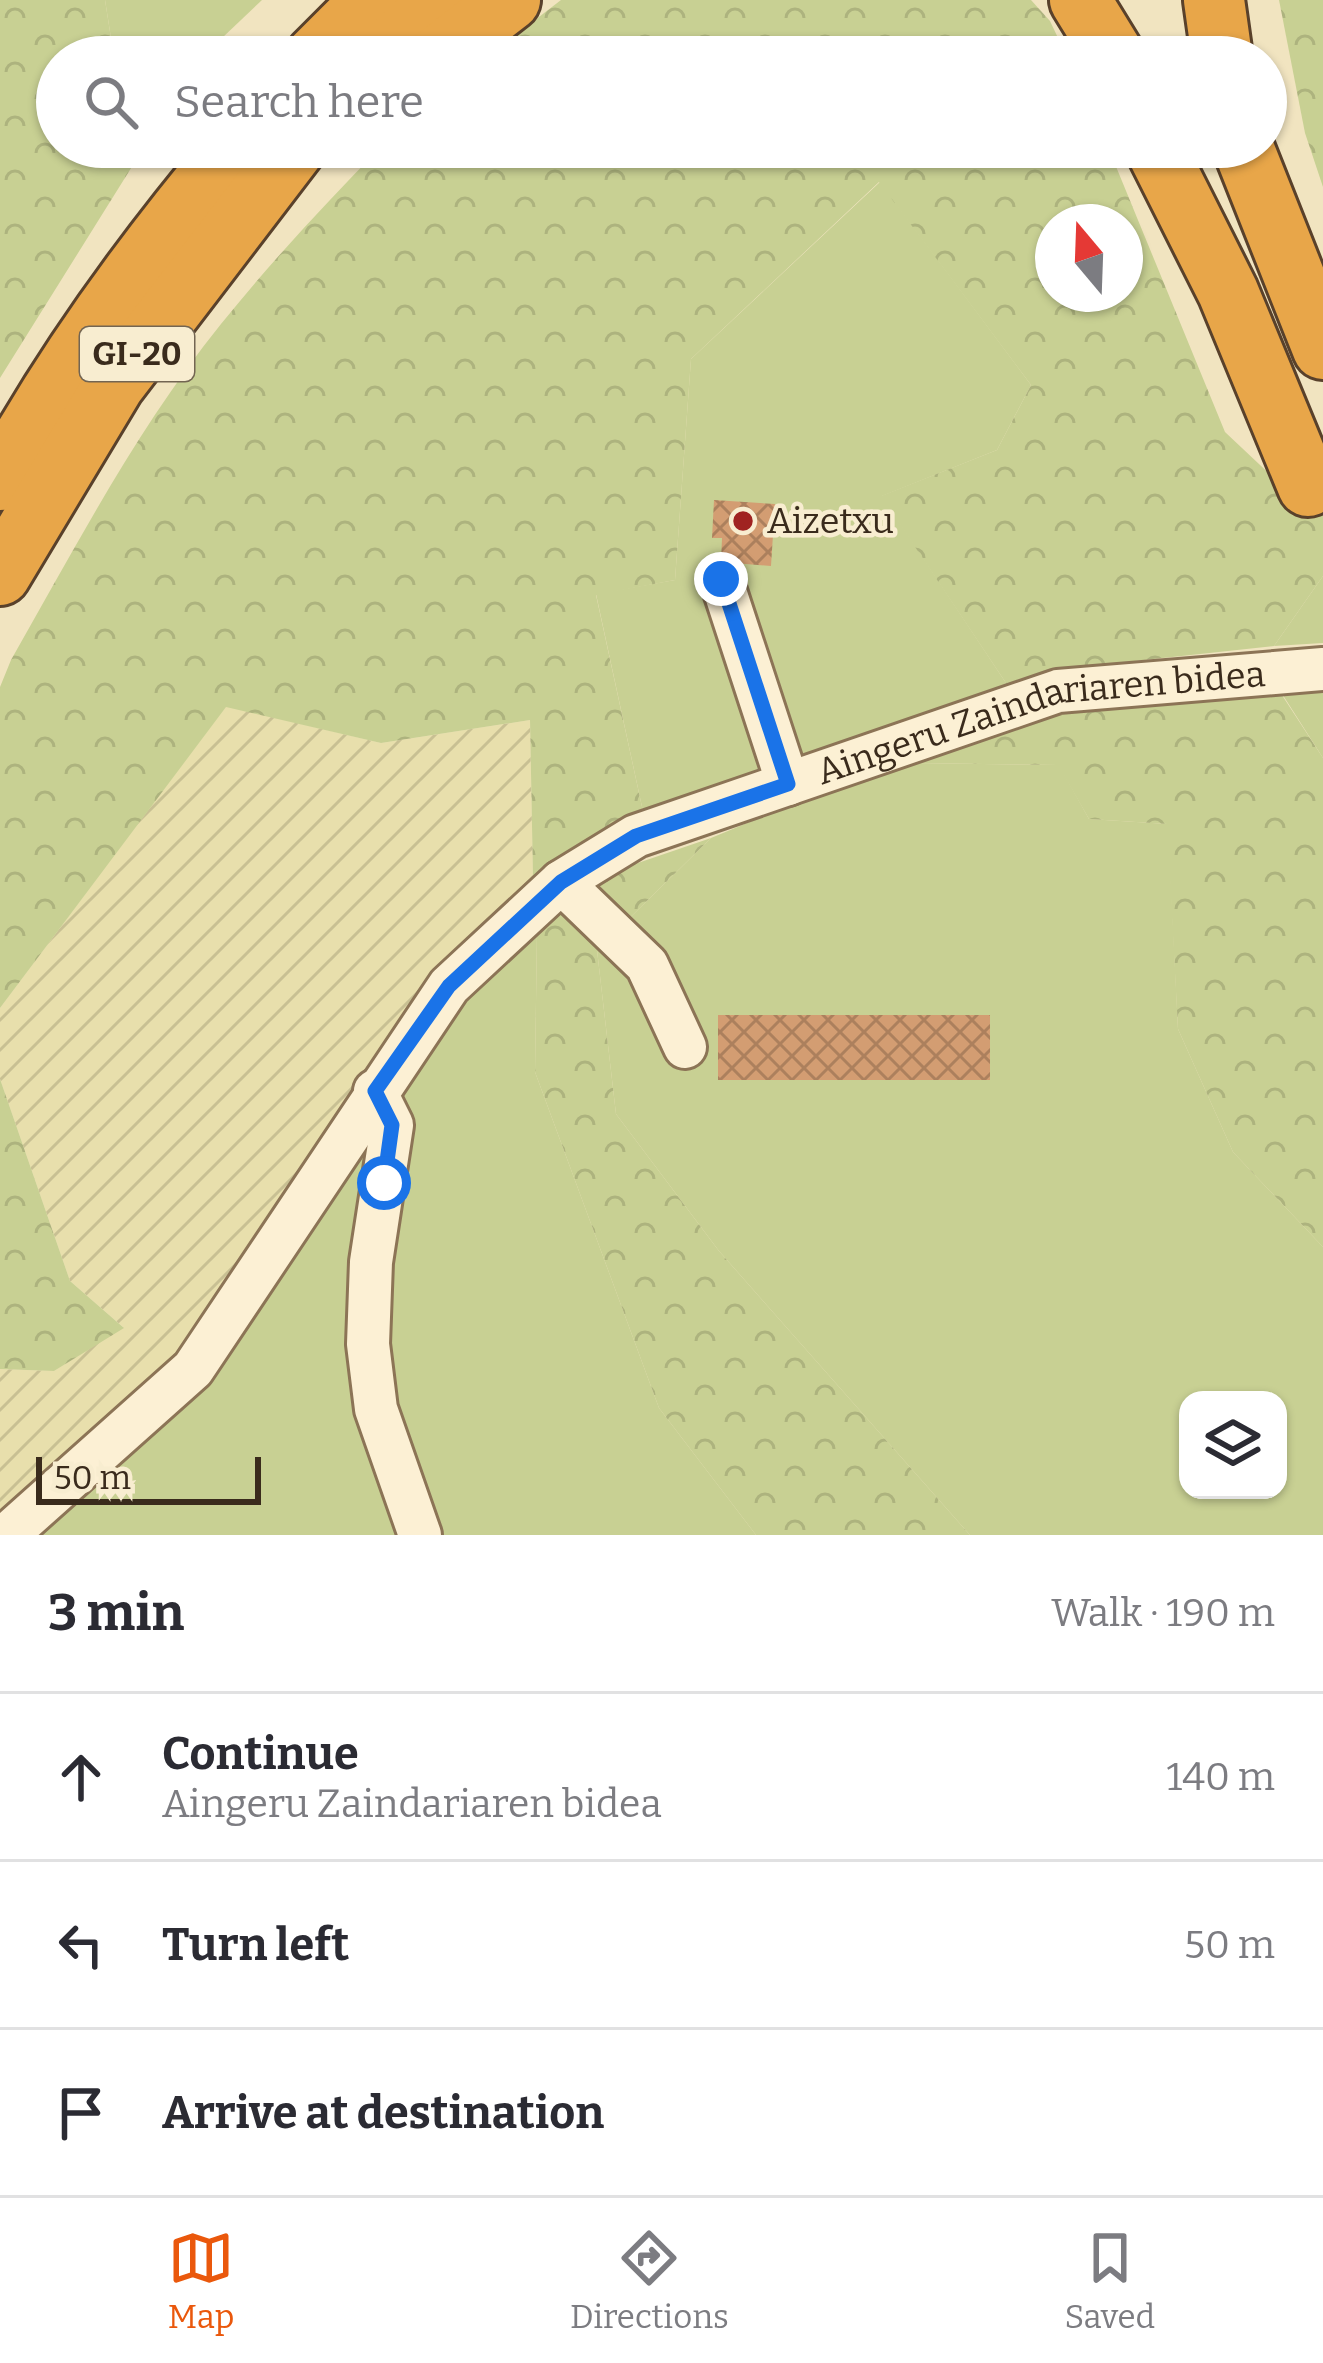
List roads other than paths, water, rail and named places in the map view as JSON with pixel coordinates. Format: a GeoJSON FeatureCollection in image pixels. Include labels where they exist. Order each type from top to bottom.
{"type":"FeatureCollection","features":[{"type":"Feature","properties":{"kind":"highway"},"geometry":{"type":"LineString","coordinates":[[336,36],[372,0]]}},
{"type":"Feature","properties":{"kind":"highway"},"geometry":{"type":"LineString","coordinates":[[403,36],[442,0]]}},
{"type":"Feature","properties":{"kind":"highway"},"geometry":{"type":"LineString","coordinates":[[464,36],[510,0]]}},
{"type":"Feature","properties":{"kind":"highway"},"geometry":{"type":"LineString","coordinates":[[1080,0],[1101,36]]}},
{"type":"Feature","properties":{"kind":"highway"},"geometry":{"type":"LineString","coordinates":[[1128,0],[1141,36]]}},
{"type":"Feature","properties":{"kind":"highway"},"geometry":{"type":"LineString","coordinates":[[1214,0],[1219,36]]}},
{"type":"Feature","properties":{"kind":"highway"},"geometry":{"type":"LineString","coordinates":[[1166,168],[1228,292]]}},
{"type":"Feature","properties":{"kind":"highway"},"geometry":{"type":"LineString","coordinates":[[1186,168],[1228,292],[1308,486]]}},
{"type":"Feature","properties":{"kind":"highway"},"geometry":{"type":"LineString","coordinates":[[1251,168],[1323,349]]}},
{"type":"Feature","properties":{"kind":"highway","name":"GI-20"},"geometry":{"type":"LineString","coordinates":[[0,480],[94,328],[178,212],[246,170]]}},
{"type":"Feature","properties":{"kind":"highway","name":"GI-20"},"geometry":{"type":"LineString","coordinates":[[0,575],[246,170]]}},
{"type":"Feature","properties":{"kind":"street"},"geometry":{"type":"LineString","coordinates":[[721,579],[788,784]]}},
{"type":"Feature","properties":{"kind":"street","name":"Aingeru Zaindariaren bidea"},"geometry":{"type":"LineString","coordinates":[[7,1535],[193,1369],[449,986],[561,882],[636,836],[1058,692],[1323,669]]}},
{"type":"Feature","properties":{"kind":"street"},"geometry":{"type":"LineString","coordinates":[[561,882],[647,965],[685,1047]]}},
{"type":"Feature","properties":{"kind":"street"},"geometry":{"type":"LineString","coordinates":[[375,1091],[392,1125],[371,1262],[368,1344],[376,1408],[420,1535]]}},
{"type":"Feature","properties":{"kind":"place","name":"Aizetxu"},"geometry":{"type":"Point","coordinates":[743,521]}}]}
